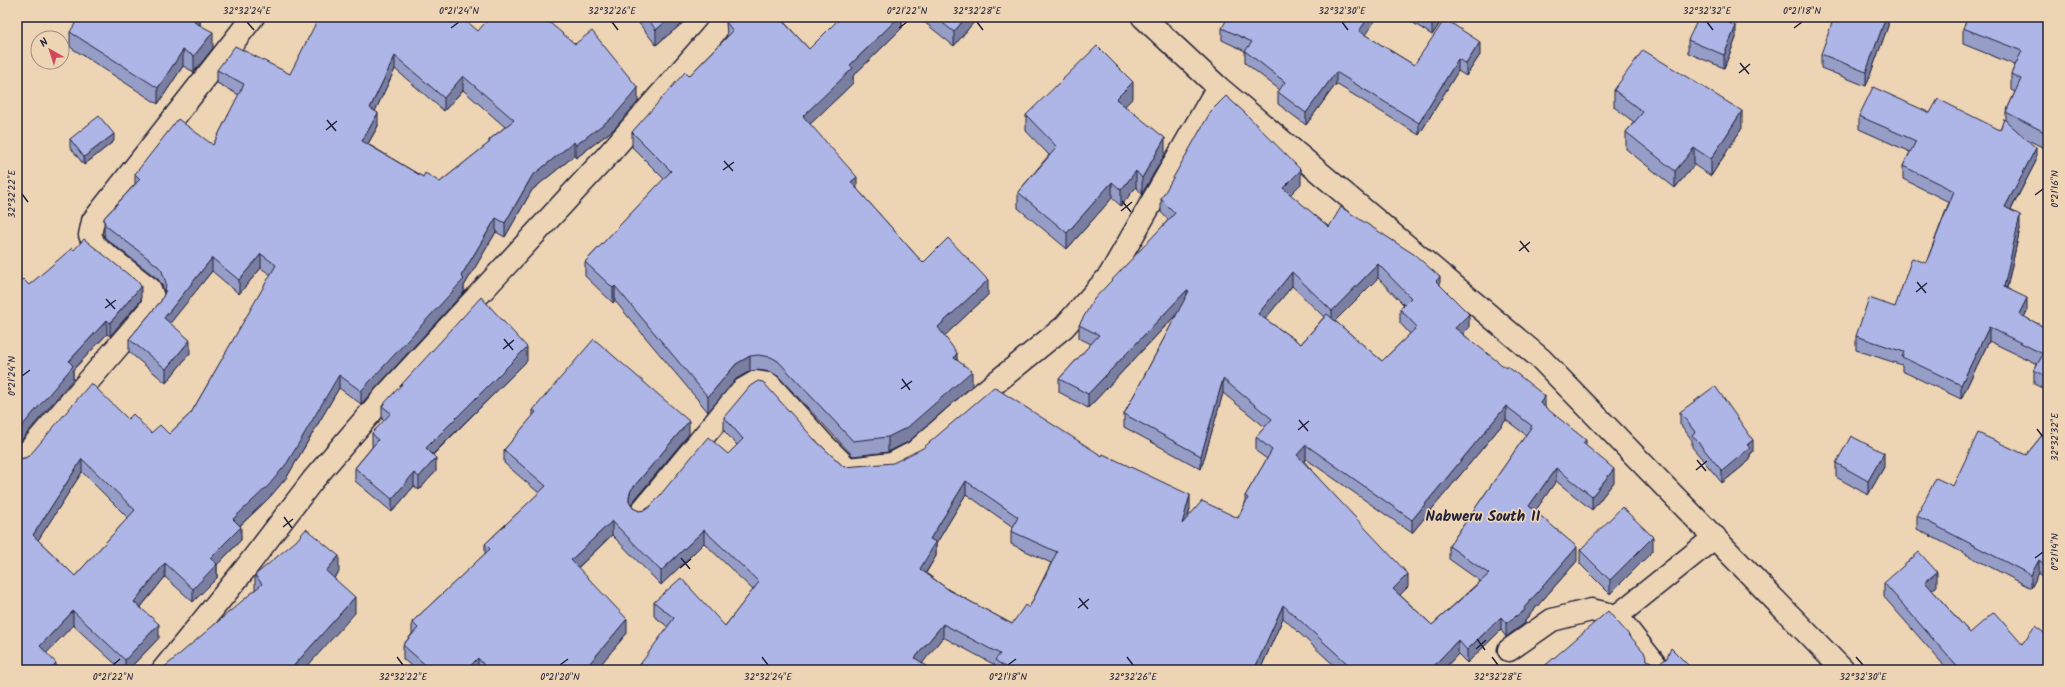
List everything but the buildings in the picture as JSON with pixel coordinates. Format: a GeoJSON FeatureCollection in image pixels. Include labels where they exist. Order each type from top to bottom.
{"type":"FeatureCollection","features":[{"type":"Feature","properties":{"kind":"street"},"geometry":{"type":"LineString","coordinates":[[20,460],[150,310],[154,300],[150,289],[95,246],[90,235],[93,221],[253,17]]}},
{"type":"Feature","properties":{"kind":"street"},"geometry":{"type":"LineString","coordinates":[[163,670],[245,569],[313,480],[385,396],[607,156],[714,33],[725,17]]}},
{"type":"Feature","properties":{"kind":"street"},"geometry":{"type":"LineString","coordinates":[[1143,17],[1218,87],[1541,359],[1843,670]]}},
{"type":"Feature","properties":{"kind":"street"},"geometry":{"type":"LineString","coordinates":[[641,512],[742,390],[756,382],[769,384],[823,444],[848,469],[892,464],[915,452],[968,405],[1064,327],[1110,275],[1218,87]]}},
{"type":"Feature","properties":{"kind":"street"},"geometry":{"type":"LineString","coordinates":[[1617,616],[1715,537]]}},
{"type":"Feature","properties":{"kind":"street"},"geometry":{"type":"LineString","coordinates":[[1509,650],[1552,620],[1591,610],[1617,616],[1658,668],[1656,670]]}},
{"type":"Feature","properties":{"kind":"district","name":"Nabweru South II"},"geometry":{"type":"Point","coordinates":[1483,516]}}]}
